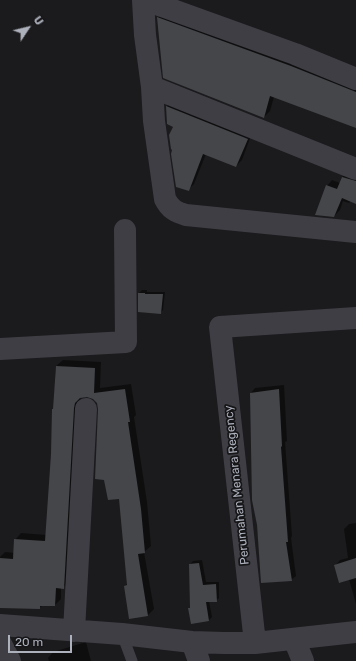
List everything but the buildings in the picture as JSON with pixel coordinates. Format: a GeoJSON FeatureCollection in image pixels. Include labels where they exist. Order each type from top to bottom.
{"type":"FeatureCollection","features":[{"type":"Feature","properties":{"kind":"street"},"geometry":{"type":"LineString","coordinates":[[356,79],[295,54],[144,0],[145,35],[152,88],[154,121],[165,198],[168,206],[173,210],[186,214],[356,232]]}},
{"type":"Feature","properties":{"kind":"street"},"geometry":{"type":"LineString","coordinates":[[152,88],[356,169]]}},
{"type":"Feature","properties":{"kind":"street"},"geometry":{"type":"LineString","coordinates":[[0,349],[126,342],[125,230]]}},
{"type":"Feature","properties":{"kind":"street","name":"Perumahan Menara Regency"},"geometry":{"type":"LineString","coordinates":[[255,643],[220,327],[356,318]]}},
{"type":"Feature","properties":{"kind":"street"},"geometry":{"type":"LineString","coordinates":[[74,631],[86,409]]}},
{"type":"Feature","properties":{"kind":"street"},"geometry":{"type":"LineString","coordinates":[[0,625],[122,634],[196,651],[356,632]]}},
{"type":"Feature","properties":{"kind":"street"},"geometry":{"type":"LineString","coordinates":[[294,639],[303,661]]}},
{"type":"Feature","properties":{"kind":"street"},"geometry":{"type":"LineString","coordinates":[[0,642],[10,661]]}},
{"type":"Feature","properties":{"kind":"lane"},"geometry":{"type":"LineString","coordinates":[[122,634],[132,661]]}}]}
